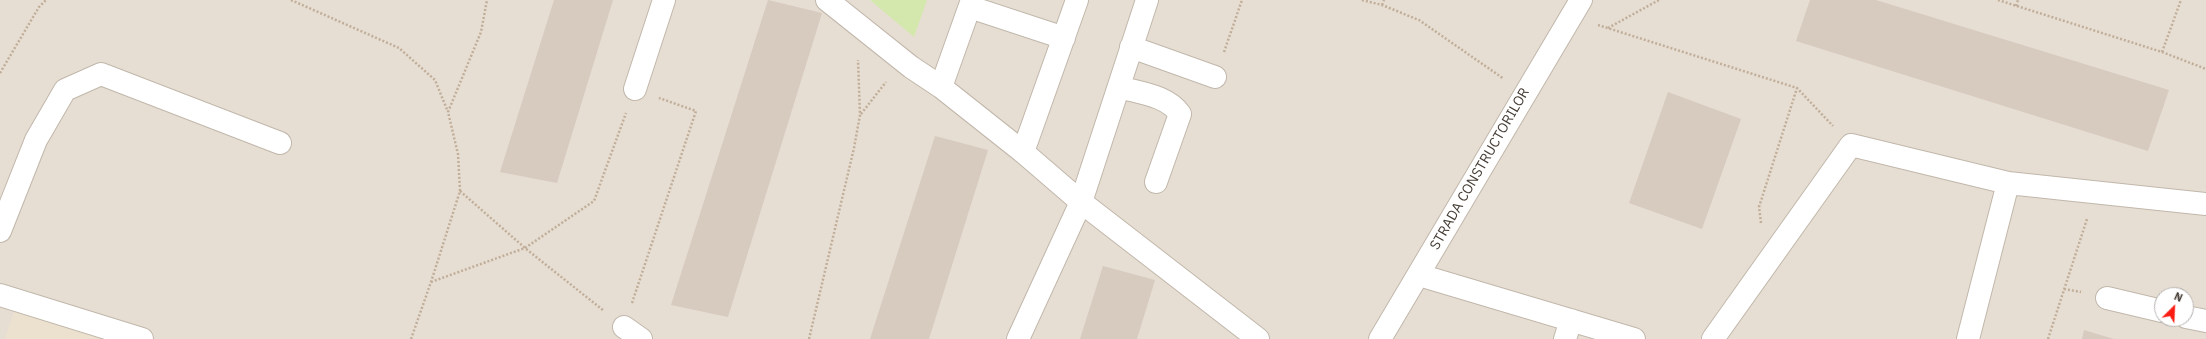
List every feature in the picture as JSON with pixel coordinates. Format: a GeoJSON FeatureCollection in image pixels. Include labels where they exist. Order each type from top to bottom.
{"type":"FeatureCollection","features":[{"type":"Feature","properties":{"kind":"street"},"geometry":{"type":"LineString","coordinates":[[635,89],[664,0]]}},
{"type":"Feature","properties":{"kind":"street"},"geometry":{"type":"LineString","coordinates":[[827,0],[854,20],[911,67],[940,87],[1023,152],[1081,202],[1258,339]]}},
{"type":"Feature","properties":{"kind":"street"},"geometry":{"type":"LineString","coordinates":[[1023,152],[1077,0]]}},
{"type":"Feature","properties":{"kind":"street"},"geometry":{"type":"LineString","coordinates":[[1018,339],[1081,202],[1147,0]]}},
{"type":"Feature","properties":{"kind":"street"},"geometry":{"type":"LineString","coordinates":[[940,87],[971,4],[1064,38]]}},
{"type":"Feature","properties":{"kind":"street","name":"STRADA CONSTRUCTORILOR"},"geometry":{"type":"LineString","coordinates":[[1380,339],[1577,7]]}},
{"type":"Feature","properties":{"kind":"street"},"geometry":{"type":"LineString","coordinates":[[1131,47],[1215,77]]}},
{"type":"Feature","properties":{"kind":"street"},"geometry":{"type":"LineString","coordinates":[[0,231],[36,140],[66,90],[101,74],[280,143]]}},
{"type":"Feature","properties":{"kind":"street"},"geometry":{"type":"LineString","coordinates":[[1119,87],[1161,99],[1174,106],[1180,114],[1156,182]]}},
{"type":"Feature","properties":{"kind":"street"},"geometry":{"type":"LineString","coordinates":[[1714,339],[1766,262],[1851,145],[2008,183],[2206,204]]}},
{"type":"Feature","properties":{"kind":"street"},"geometry":{"type":"LineString","coordinates":[[1968,339],[2008,183]]}},
{"type":"Feature","properties":{"kind":"street"},"geometry":{"type":"LineString","coordinates":[[1419,275],[1568,329],[1634,339]]}},
{"type":"Feature","properties":{"kind":"street"},"geometry":{"type":"LineString","coordinates":[[0,295],[142,339]]}},
{"type":"Feature","properties":{"kind":"street"},"geometry":{"type":"LineString","coordinates":[[2107,298],[2154,309]]}},
{"type":"Feature","properties":{"kind":"street"},"geometry":{"type":"LineString","coordinates":[[2194,319],[2206,322]]}},
{"type":"Feature","properties":{"kind":"street"},"geometry":{"type":"LineString","coordinates":[[624,327],[641,339]]}},
{"type":"Feature","properties":{"kind":"path"},"geometry":{"type":"LineString","coordinates":[[0,73],[39,7],[46,0]]}},
{"type":"Feature","properties":{"kind":"path"},"geometry":{"type":"LineString","coordinates":[[290,0],[399,48],[435,80],[448,112],[458,154],[460,191],[432,282],[411,339]]}},
{"type":"Feature","properties":{"kind":"path"},"geometry":{"type":"LineString","coordinates":[[448,112],[481,32],[487,0]]}},
{"type":"Feature","properties":{"kind":"path"},"geometry":{"type":"LineString","coordinates":[[1215,77],[1242,0]]}},
{"type":"Feature","properties":{"kind":"path"},"geometry":{"type":"LineString","coordinates":[[1362,0],[1382,5],[1419,20],[1525,93]]}},
{"type":"Feature","properties":{"kind":"path"},"geometry":{"type":"LineString","coordinates":[[1382,5],[1384,0]]}},
{"type":"Feature","properties":{"kind":"path"},"geometry":{"type":"LineString","coordinates":[[1607,28],[1659,0]]}},
{"type":"Feature","properties":{"kind":"path"},"geometry":{"type":"LineString","coordinates":[[1998,0],[2162,52],[2206,69]]}},
{"type":"Feature","properties":{"kind":"path"},"geometry":{"type":"LineString","coordinates":[[2016,6],[2018,0]]}},
{"type":"Feature","properties":{"kind":"path"},"geometry":{"type":"LineString","coordinates":[[2162,52],[2181,0]]}},
{"type":"Feature","properties":{"kind":"path"},"geometry":{"type":"LineString","coordinates":[[1577,7],[1607,28],[1797,88],[1851,145]]}},
{"type":"Feature","properties":{"kind":"path"},"geometry":{"type":"LineString","coordinates":[[809,339],[854,148],[860,115],[861,86],[854,20]]}},
{"type":"Feature","properties":{"kind":"path"},"geometry":{"type":"LineString","coordinates":[[860,115],[883,84],[911,67]]}},
{"type":"Feature","properties":{"kind":"path"},"geometry":{"type":"LineString","coordinates":[[1766,262],[1759,207],[1797,88]]}},
{"type":"Feature","properties":{"kind":"path"},"geometry":{"type":"LineString","coordinates":[[432,282],[525,248],[594,201],[635,89],[696,111],[624,327],[525,248],[460,191]]}},
{"type":"Feature","properties":{"kind":"path"},"geometry":{"type":"LineString","coordinates":[[2048,339],[2096,192]]}},
{"type":"Feature","properties":{"kind":"shaded area"},"geometry":{"type":"Polygon","coordinates":[[[0,0],[2206,0],[2206,339],[0,339],[0,0]]]}},
{"type":"Feature","properties":{"kind":"shaded area"},"geometry":{"type":"Polygon","coordinates":[[[16,306],[106,339],[5,339],[16,306]]]}},
{"type":"Feature","properties":{"kind":"green space"},"geometry":{"type":"Polygon","coordinates":[[[870,0],[927,0],[914,37],[870,0]]]}},
{"type":"Feature","properties":{"kind":"building"},"geometry":{"type":"Polygon","coordinates":[[[554,0],[613,0],[557,183],[500,172],[554,0]]]}},
{"type":"Feature","properties":{"kind":"building"},"geometry":{"type":"Polygon","coordinates":[[[768,0],[822,13],[728,317],[671,305],[768,0]]]}},
{"type":"Feature","properties":{"kind":"building"},"geometry":{"type":"Polygon","coordinates":[[[1810,0],[1876,0],[2169,90],[2148,151],[1796,41],[1810,0]]]}},
{"type":"Feature","properties":{"kind":"building"},"geometry":{"type":"Polygon","coordinates":[[[1668,92],[1741,119],[1702,229],[1629,203],[1668,92]]]}},
{"type":"Feature","properties":{"kind":"building"},"geometry":{"type":"Polygon","coordinates":[[[935,136],[988,150],[929,339],[870,339],[935,136]]]}},
{"type":"Feature","properties":{"kind":"building"},"geometry":{"type":"Polygon","coordinates":[[[1103,266],[1155,280],[1137,339],[1080,339],[1103,266]]]}},
{"type":"Feature","properties":{"kind":"building"},"geometry":{"type":"Polygon","coordinates":[[[2084,330],[2114,339],[2082,339],[2084,330]]]}}]}
